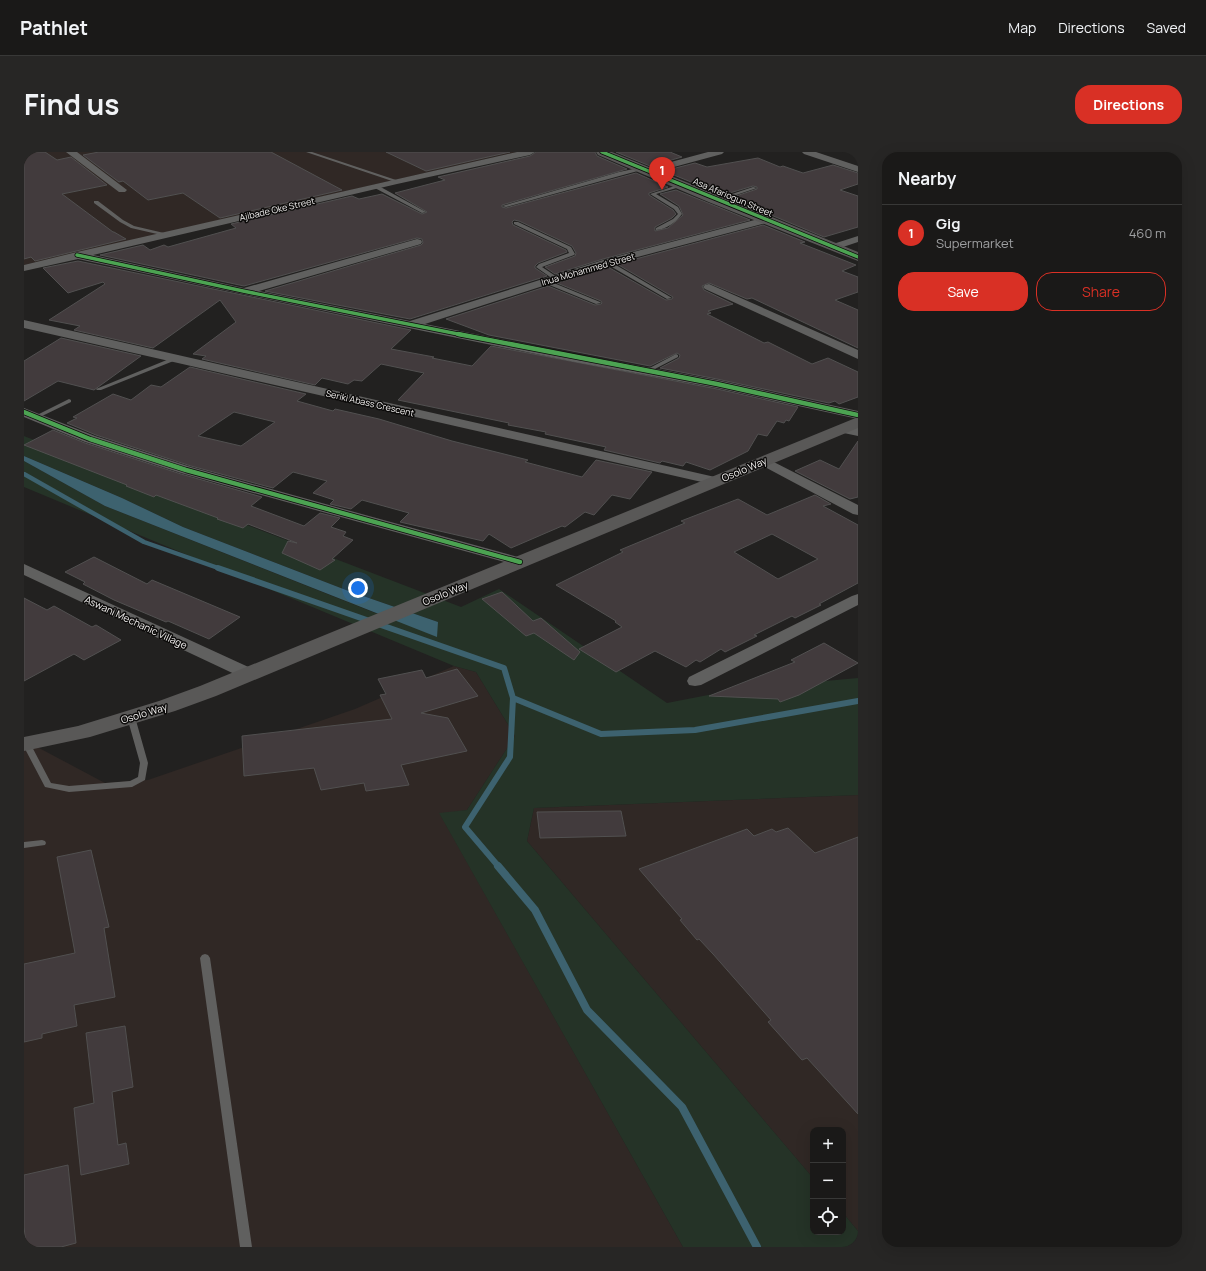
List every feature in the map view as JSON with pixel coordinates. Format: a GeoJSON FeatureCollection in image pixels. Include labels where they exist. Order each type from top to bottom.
{"type":"FeatureCollection","features":[{"type":"Feature","properties":{"kind":"main road","name":"Asa Afariogun Street"},"geometry":{"type":"LineString","coordinates":[[602,152],[858,257]]}},
{"type":"Feature","properties":{"kind":"main road","name":"Osolo Way"},"geometry":{"type":"LineString","coordinates":[[25,743],[82,732],[194,696],[715,481],[853,427]]}},
{"type":"Feature","properties":{"kind":"street"},"geometry":{"type":"LineString","coordinates":[[71,152],[122,190]]}},
{"type":"Feature","properties":{"kind":"street","name":"Ajibade Oke Street"},"geometry":{"type":"LineString","coordinates":[[24,268],[375,186],[530,152]]}},
{"type":"Feature","properties":{"kind":"street"},"geometry":{"type":"LineString","coordinates":[[646,170],[720,152]]}},
{"type":"Feature","properties":{"kind":"street"},"geometry":{"type":"LineString","coordinates":[[807,152],[858,169]]}},
{"type":"Feature","properties":{"kind":"street","name":"Inua Mohammed Street"},"geometry":{"type":"LineString","coordinates":[[412,324],[607,262],[766,220]]}},
{"type":"Feature","properties":{"kind":"street"},"geometry":{"type":"LineString","coordinates":[[834,247],[858,239]]}},
{"type":"Feature","properties":{"kind":"street"},"geometry":{"type":"LineString","coordinates":[[243,291],[417,242]]}},
{"type":"Feature","properties":{"kind":"street"},"geometry":{"type":"LineString","coordinates":[[77,255],[243,291],[717,384],[858,415]]}},
{"type":"Feature","properties":{"kind":"street"},"geometry":{"type":"LineString","coordinates":[[709,287],[858,355]]}},
{"type":"Feature","properties":{"kind":"street","name":"Seriki Abass Crescent"},"geometry":{"type":"LineString","coordinates":[[24,324],[715,481]]}},
{"type":"Feature","properties":{"kind":"street"},"geometry":{"type":"LineString","coordinates":[[24,412],[38,416],[90,439],[186,470],[520,562]]}},
{"type":"Feature","properties":{"kind":"street"},"geometry":{"type":"LineString","coordinates":[[764,461],[858,511]]}},
{"type":"Feature","properties":{"kind":"street","name":"Aswani Mechanic Village"},"geometry":{"type":"LineString","coordinates":[[24,569],[249,674]]}},
{"type":"Feature","properties":{"kind":"street"},"geometry":{"type":"LineString","coordinates":[[695,681],[858,599]]}},
{"type":"Feature","properties":{"kind":"lane"},"geometry":{"type":"LineString","coordinates":[[308,152],[397,181]]}},
{"type":"Feature","properties":{"kind":"lane"},"geometry":{"type":"LineString","coordinates":[[504,206],[621,173],[646,170]]}},
{"type":"Feature","properties":{"kind":"lane"},"geometry":{"type":"LineString","coordinates":[[658,230],[675,220],[680,214],[676,208],[652,194],[681,185]]}},
{"type":"Feature","properties":{"kind":"lane"},"geometry":{"type":"LineString","coordinates":[[375,186],[424,212]]}},
{"type":"Feature","properties":{"kind":"lane"},"geometry":{"type":"LineString","coordinates":[[716,200],[755,188]]}},
{"type":"Feature","properties":{"kind":"lane"},"geometry":{"type":"LineString","coordinates":[[96,202],[124,222],[138,229],[157,231],[166,235]]}},
{"type":"Feature","properties":{"kind":"lane"},"geometry":{"type":"LineString","coordinates":[[516,223],[569,248],[572,254],[539,267],[555,278]]}},
{"type":"Feature","properties":{"kind":"lane"},"geometry":{"type":"LineString","coordinates":[[607,262],[669,298]]}},
{"type":"Feature","properties":{"kind":"lane"},"geometry":{"type":"LineString","coordinates":[[544,281],[598,303]]}},
{"type":"Feature","properties":{"kind":"lane"},"geometry":{"type":"LineString","coordinates":[[647,371],[676,356]]}},
{"type":"Feature","properties":{"kind":"lane"},"geometry":{"type":"LineString","coordinates":[[99,389],[174,359]]}},
{"type":"Feature","properties":{"kind":"lane"},"geometry":{"type":"LineString","coordinates":[[38,416],[70,401]]}},
{"type":"Feature","properties":{"kind":"lane"},"geometry":{"type":"LineString","coordinates":[[25,743],[48,785],[69,789],[132,784],[142,778],[144,763],[131,717]]}},
{"type":"Feature","properties":{"kind":"lane"},"geometry":{"type":"LineString","coordinates":[[24,845],[42,843]]}},
{"type":"Feature","properties":{"kind":"lane"},"geometry":{"type":"LineString","coordinates":[[205,958],[246,1247]]}},
{"type":"Feature","properties":{"kind":"shaded area"},"geometry":{"type":"Polygon","coordinates":[[[24,152],[517,152],[24,265],[24,152]]]}},
{"type":"Feature","properties":{"kind":"shaded area"},"geometry":{"type":"Polygon","coordinates":[[[454,666],[476,672],[515,736],[467,810],[440,814],[683,1247],[24,1247],[24,740],[105,783],[148,780],[355,709],[454,666]]]}},
{"type":"Feature","properties":{"kind":"shaded area"},"geometry":{"type":"Polygon","coordinates":[[[858,795],[858,1231],[846,1217],[846,1127],[810,1127],[810,1174],[527,841],[534,808],[858,795]]]}},
{"type":"Feature","properties":{"kind":"green space"},"geometry":{"type":"Polygon","coordinates":[[[24,436],[200,507],[461,607],[499,589],[667,703],[739,689],[858,678],[858,795],[534,808],[527,841],[810,1174],[810,1235],[846,1235],[846,1217],[858,1231],[858,1247],[683,1247],[439,813],[467,810],[515,736],[476,672],[454,666],[24,487],[24,461],[105,506],[383,616],[438,622],[346,590],[183,527],[122,498],[24,456],[24,436]]]}},
{"type":"Feature","properties":{"kind":"water"},"geometry":{"type":"Polygon","coordinates":[[[24,456],[122,498],[183,527],[346,590],[438,622],[437,637],[105,506],[24,461],[24,456]]]}},
{"type":"Feature","properties":{"kind":"building"},"geometry":{"type":"Polygon","coordinates":[[[24,152],[45,152],[57,160],[71,157],[107,185],[62,194],[113,232],[126,239],[35,261],[31,257],[24,259],[24,152]]]}},
{"type":"Feature","properties":{"kind":"building"},"geometry":{"type":"Polygon","coordinates":[[[99,152],[271,152],[342,190],[220,218],[183,193],[148,200],[123,181],[119,182],[83,155],[99,152]]]}},
{"type":"Feature","properties":{"kind":"building"},"geometry":{"type":"Polygon","coordinates":[[[386,152],[510,152],[426,171],[386,152]]]}},
{"type":"Feature","properties":{"kind":"building"},"geometry":{"type":"Polygon","coordinates":[[[536,152],[595,152],[597,156],[627,169],[502,205],[502,207],[506,208],[636,173],[668,187],[649,193],[649,195],[673,210],[676,214],[672,218],[655,227],[655,231],[668,228],[683,215],[679,206],[660,194],[676,190],[750,220],[603,259],[555,274],[545,267],[575,256],[576,253],[572,246],[514,220],[512,222],[513,225],[566,250],[567,252],[538,263],[535,266],[535,268],[547,276],[410,319],[265,291],[421,245],[423,243],[422,239],[417,238],[244,286],[100,255],[143,245],[150,250],[164,245],[168,247],[236,228],[231,224],[352,196],[359,199],[382,194],[422,214],[427,212],[395,193],[445,180],[438,177],[530,156],[536,152]]]}},
{"type":"Feature","properties":{"kind":"building"},"geometry":{"type":"Polygon","coordinates":[[[616,152],[670,152],[682,157],[650,166],[616,152]]]}},
{"type":"Feature","properties":{"kind":"building"},"geometry":{"type":"Polygon","coordinates":[[[758,158],[780,167],[783,166],[803,173],[833,165],[858,173],[858,184],[840,190],[858,196],[858,227],[824,237],[730,198],[757,189],[757,187],[753,186],[723,195],[664,171],[695,163],[707,167],[758,158]]]}},
{"type":"Feature","properties":{"kind":"building"},"geometry":{"type":"Polygon","coordinates":[[[763,225],[805,242],[800,243],[856,265],[842,271],[858,277],[858,292],[835,300],[858,310],[858,348],[752,298],[747,299],[709,283],[702,286],[704,290],[733,304],[708,311],[711,313],[707,314],[764,343],[768,342],[812,364],[828,358],[858,372],[858,397],[839,404],[835,401],[829,403],[660,368],[679,358],[680,355],[677,353],[650,366],[489,335],[446,319],[548,286],[595,305],[601,304],[601,301],[557,283],[608,267],[666,300],[672,299],[673,297],[617,264],[763,225]]]}},
{"type":"Feature","properties":{"kind":"building"},"geometry":{"type":"Polygon","coordinates":[[[78,261],[411,330],[391,349],[434,357],[432,358],[472,366],[491,346],[717,389],[798,407],[789,421],[786,420],[784,423],[777,421],[767,436],[758,434],[748,451],[710,470],[686,462],[683,466],[662,461],[660,463],[604,450],[606,447],[545,434],[546,432],[508,425],[509,423],[398,400],[424,373],[381,364],[362,381],[354,380],[348,384],[322,378],[315,385],[202,359],[206,356],[193,354],[236,322],[220,300],[153,348],[74,330],[80,326],[49,320],[105,284],[103,282],[68,293],[43,268],[78,261]]]}},
{"type":"Feature","properties":{"kind":"building"},"geometry":{"type":"Polygon","coordinates":[[[61,338],[141,356],[94,390],[58,381],[24,401],[24,361],[61,338]]]}},
{"type":"Feature","properties":{"kind":"building"},"geometry":{"type":"Polygon","coordinates":[[[190,367],[306,394],[297,401],[333,411],[335,409],[379,419],[452,441],[528,460],[525,462],[582,477],[596,460],[652,472],[630,499],[612,495],[594,515],[585,512],[565,527],[562,526],[511,548],[489,534],[483,541],[400,522],[409,513],[362,500],[351,509],[330,504],[334,500],[313,493],[327,481],[293,472],[273,488],[191,466],[96,435],[67,423],[77,418],[73,417],[113,394],[131,400],[151,385],[161,387],[190,367]],[[234,412],[198,436],[241,446],[275,422],[234,412]]]}},
{"type":"Feature","properties":{"kind":"building"},"geometry":{"type":"Polygon","coordinates":[[[53,430],[85,443],[181,474],[262,497],[251,506],[304,526],[320,513],[340,518],[331,527],[346,532],[343,536],[353,540],[332,559],[335,560],[320,570],[282,553],[288,541],[297,543],[248,524],[243,528],[156,495],[154,497],[24,445],[53,430]]]}},
{"type":"Feature","properties":{"kind":"building"},"geometry":{"type":"Polygon","coordinates":[[[858,441],[858,497],[850,499],[795,471],[820,460],[839,469],[858,441]]]}},
{"type":"Feature","properties":{"kind":"building"},"geometry":{"type":"Polygon","coordinates":[[[815,495],[831,504],[823,506],[858,525],[858,583],[819,604],[821,605],[795,618],[792,616],[754,635],[757,636],[725,652],[721,649],[700,662],[696,660],[686,667],[655,651],[616,672],[579,649],[622,627],[615,622],[616,621],[556,585],[623,552],[620,550],[685,523],[681,521],[738,499],[767,515],[815,495]],[[772,534],[734,552],[778,579],[818,559],[772,534]]]}},
{"type":"Feature","properties":{"kind":"building"},"geometry":{"type":"Polygon","coordinates":[[[94,557],[147,584],[152,580],[240,617],[209,639],[168,621],[166,622],[114,600],[83,584],[85,582],[65,572],[94,557]]]}},
{"type":"Feature","properties":{"kind":"building"},"geometry":{"type":"Polygon","coordinates":[[[502,592],[533,621],[541,618],[580,652],[574,660],[534,633],[526,636],[482,599],[502,592]]]}},
{"type":"Feature","properties":{"kind":"building"},"geometry":{"type":"Polygon","coordinates":[[[24,598],[47,610],[54,606],[92,627],[96,625],[121,640],[84,660],[74,654],[24,681],[24,598]]]}},
{"type":"Feature","properties":{"kind":"building"},"geometry":{"type":"Polygon","coordinates":[[[824,643],[858,663],[799,695],[780,702],[778,699],[709,696],[795,662],[791,660],[824,643]]]}},
{"type":"Feature","properties":{"kind":"building"},"geometry":{"type":"Polygon","coordinates":[[[457,669],[478,696],[421,713],[448,718],[467,751],[401,765],[409,785],[366,791],[364,783],[321,790],[314,768],[244,776],[242,736],[392,719],[380,695],[386,694],[378,679],[422,670],[426,678],[457,669]]]}},
{"type":"Feature","properties":{"kind":"building"},"geometry":{"type":"Polygon","coordinates":[[[621,811],[626,836],[540,838],[537,812],[621,811]]]}},
{"type":"Feature","properties":{"kind":"building"},"geometry":{"type":"Polygon","coordinates":[[[788,828],[815,853],[858,837],[858,1114],[807,1058],[802,1060],[768,1022],[771,1020],[713,954],[699,939],[697,940],[680,920],[682,919],[639,869],[747,829],[754,836],[772,829],[776,832],[788,828]]]}},
{"type":"Feature","properties":{"kind":"building"},"geometry":{"type":"Polygon","coordinates":[[[91,850],[109,927],[104,928],[115,997],[74,1005],[77,1026],[42,1034],[42,1038],[24,1042],[24,964],[75,953],[57,857],[91,850]]]}},
{"type":"Feature","properties":{"kind":"building"},"geometry":{"type":"Polygon","coordinates":[[[125,1026],[133,1087],[112,1092],[118,1145],[126,1143],[129,1164],[81,1175],[74,1108],[94,1103],[86,1033],[125,1026]]]}},
{"type":"Feature","properties":{"kind":"building"},"geometry":{"type":"Polygon","coordinates":[[[68,1165],[76,1243],[61,1247],[26,1247],[24,1226],[24,1175],[68,1165]]]}},
{"type":"Feature","properties":{"kind":"waterway"},"geometry":{"type":"LineString","coordinates":[[24,474],[144,542],[221,569]]}},
{"type":"Feature","properties":{"kind":"waterway"},"geometry":{"type":"LineString","coordinates":[[218,568],[504,668],[513,698]]}},
{"type":"Feature","properties":{"kind":"waterway"},"geometry":{"type":"LineString","coordinates":[[499,867],[465,827],[510,757],[513,698]]}},
{"type":"Feature","properties":{"kind":"waterway"},"geometry":{"type":"LineString","coordinates":[[513,698],[601,734],[695,730],[858,701]]}},
{"type":"Feature","properties":{"kind":"waterway"},"geometry":{"type":"LineString","coordinates":[[498,866],[535,910],[587,1010],[682,1107],[757,1247]]}},
{"type":"Feature","properties":{"kind":"cycle path"},"geometry":{"type":"LineString","coordinates":[[602,152],[858,257]]}},
{"type":"Feature","properties":{"kind":"cycle path"},"geometry":{"type":"LineString","coordinates":[[77,255],[243,291],[575,358],[717,384],[858,415]]}},
{"type":"Feature","properties":{"kind":"cycle path"},"geometry":{"type":"LineString","coordinates":[[24,412],[90,439],[186,470],[520,562]]}},
{"type":"Feature","properties":{"kind":"place","name":"Gig"},"geometry":{"type":"Point","coordinates":[662,190]}}]}
